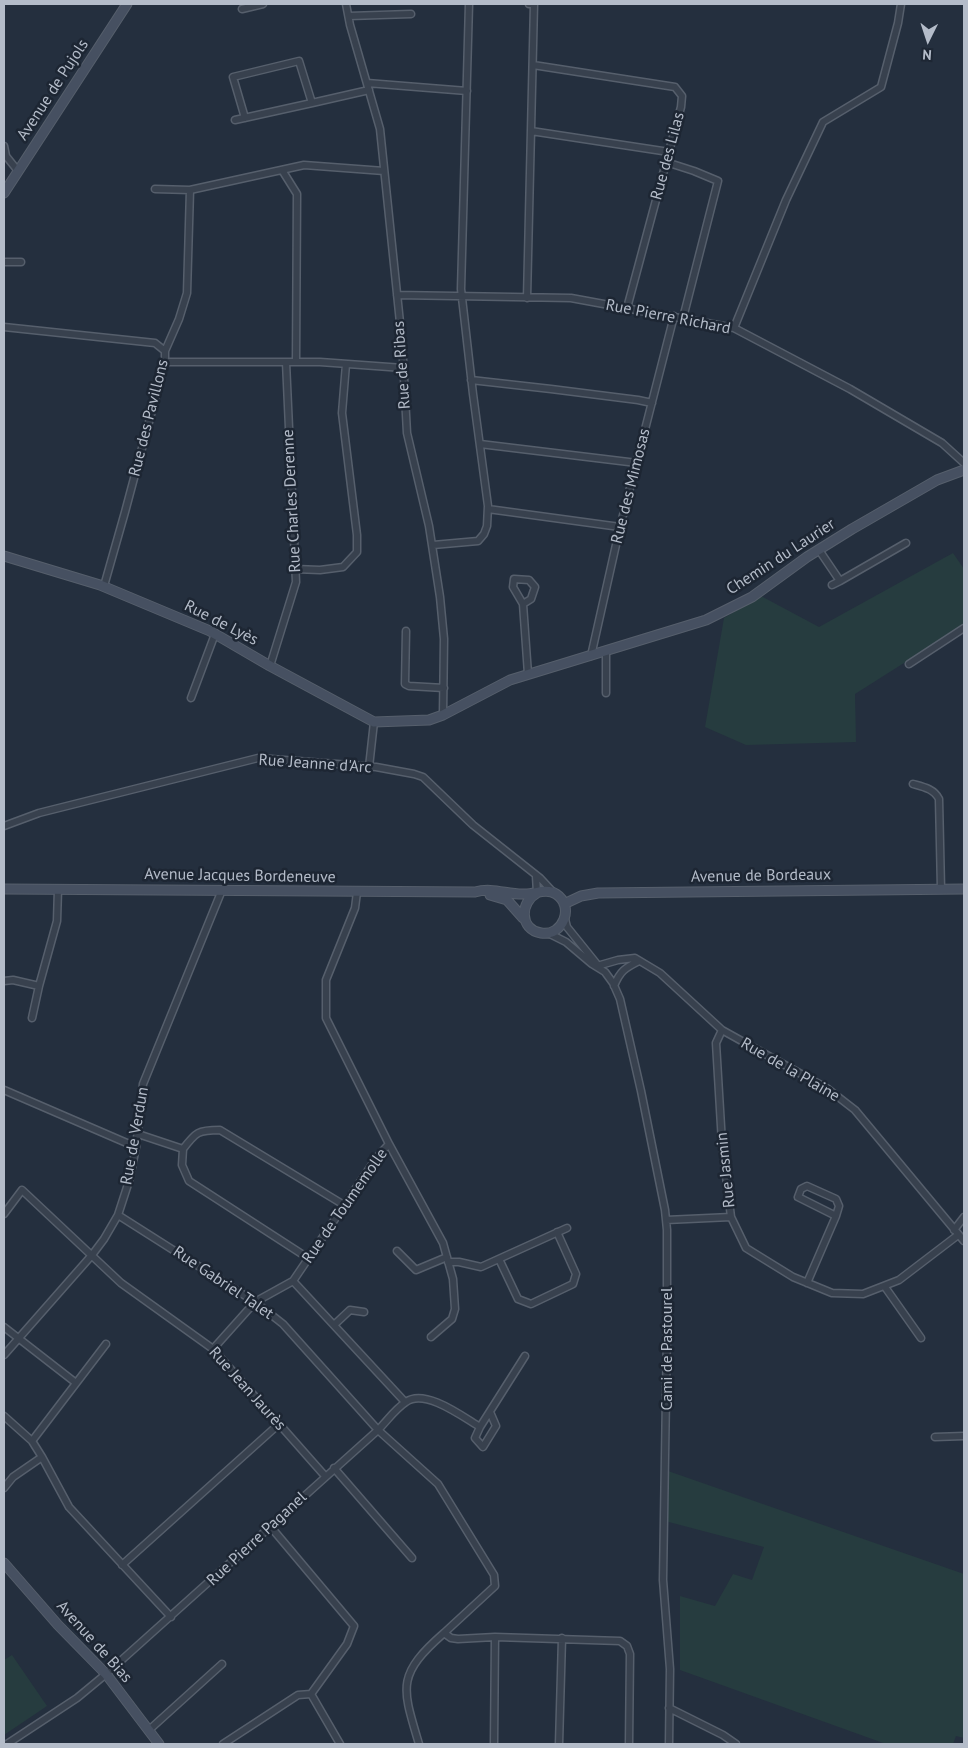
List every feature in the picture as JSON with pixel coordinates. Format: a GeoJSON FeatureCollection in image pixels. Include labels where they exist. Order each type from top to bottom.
{"type":"FeatureCollection","features":[{"type":"Feature","properties":{"kind":"main road","name":"Avenue de Pujols"},"geometry":{"type":"LineString","coordinates":[[4,193],[127,4]]}},
{"type":"Feature","properties":{"kind":"main road","name":"Chemin du Laurier"},"geometry":{"type":"LineString","coordinates":[[374,722],[429,720],[443,715],[510,680],[706,620],[752,597],[819,550],[937,480],[964,470]]}},
{"type":"Feature","properties":{"kind":"main road","name":"Rue de Lyès"},"geometry":{"type":"LineString","coordinates":[[4,556],[104,586],[215,634],[374,722]]}},
{"type":"Feature","properties":{"kind":"main road","name":"Avenue de Bordeaux"},"geometry":{"type":"LineString","coordinates":[[564,904],[581,896],[598,893],[963,888]]}},
{"type":"Feature","properties":{"kind":"main road","name":"Avenue Jacques Bordeneuve"},"geometry":{"type":"LineString","coordinates":[[4,889],[476,892],[507,900],[519,911],[526,921]]}},
{"type":"Feature","properties":{"kind":"main road","name":"Avenue Jacques Bordeneuve"},"geometry":{"type":"LineString","coordinates":[[476,892],[483,890],[524,894],[537,893]]}},
{"type":"Feature","properties":{"kind":"main road"},"geometry":{"type":"LineString","coordinates":[[549,892],[555,894],[564,904],[566,914],[560,927],[547,933],[534,930],[526,921],[525,904],[528,899],[537,893],[549,892]]}},
{"type":"Feature","properties":{"kind":"main road","name":"Avenue de Bias"},"geometry":{"type":"LineString","coordinates":[[4,1563],[58,1625],[106,1674],[159,1744]]}},
{"type":"Feature","properties":{"kind":"street"},"geometry":{"type":"LineString","coordinates":[[242,9],[263,4]]}},
{"type":"Feature","properties":{"kind":"street","name":"Rue de Ribas"},"geometry":{"type":"LineString","coordinates":[[346,4],[350,25],[380,129],[402,342],[407,433],[433,545],[444,639],[443,715]]}},
{"type":"Feature","properties":{"kind":"street"},"geometry":{"type":"LineString","coordinates":[[433,545],[478,541],[484,534],[487,526],[488,509],[461,289],[469,4]]}},
{"type":"Feature","properties":{"kind":"street"},"geometry":{"type":"LineString","coordinates":[[527,298],[534,4],[529,4]]}},
{"type":"Feature","properties":{"kind":"street"},"geometry":{"type":"LineString","coordinates":[[734,328],[786,200],[824,122],[881,88],[901,4]]}},
{"type":"Feature","properties":{"kind":"street"},"geometry":{"type":"LineString","coordinates":[[349,16],[411,14]]}},
{"type":"Feature","properties":{"kind":"street"},"geometry":{"type":"LineString","coordinates":[[245,118],[233,77],[299,61],[312,103]]}},
{"type":"Feature","properties":{"kind":"street","name":"Rue des Lilas"},"geometry":{"type":"LineString","coordinates":[[533,65],[675,87],[682,96],[681,108],[627,308]]}},
{"type":"Feature","properties":{"kind":"street"},"geometry":{"type":"LineString","coordinates":[[367,83],[467,91]]}},
{"type":"Feature","properties":{"kind":"street"},"geometry":{"type":"LineString","coordinates":[[235,120],[369,90]]}},
{"type":"Feature","properties":{"kind":"street"},"geometry":{"type":"LineString","coordinates":[[531,131],[669,152]]}},
{"type":"Feature","properties":{"kind":"street"},"geometry":{"type":"LineString","coordinates":[[4,146],[6,156],[18,171]]}},
{"type":"Feature","properties":{"kind":"street"},"geometry":{"type":"LineString","coordinates":[[666,162],[718,181],[683,318]]}},
{"type":"Feature","properties":{"kind":"street"},"geometry":{"type":"LineString","coordinates":[[155,189],[190,190],[304,165],[384,171]]}},
{"type":"Feature","properties":{"kind":"street"},"geometry":{"type":"LineString","coordinates":[[282,170],[296,194],[296,362]]}},
{"type":"Feature","properties":{"kind":"street"},"geometry":{"type":"LineString","coordinates":[[165,351],[179,319],[187,294],[190,190]]}},
{"type":"Feature","properties":{"kind":"street"},"geometry":{"type":"LineString","coordinates":[[4,262],[21,262]]}},
{"type":"Feature","properties":{"kind":"street","name":"Rue Pierre Richard"},"geometry":{"type":"LineString","coordinates":[[397,295],[571,298],[734,328],[850,389],[942,443],[964,463]]}},
{"type":"Feature","properties":{"kind":"street","name":"Rue des Mimosas"},"geometry":{"type":"LineString","coordinates":[[591,656],[620,527],[674,316]]}},
{"type":"Feature","properties":{"kind":"street","name":"Rue des Pavillons"},"geometry":{"type":"LineString","coordinates":[[4,327],[155,343],[165,351],[165,362],[104,586]]}},
{"type":"Feature","properties":{"kind":"street"},"geometry":{"type":"LineString","coordinates":[[165,362],[296,362],[403,368]]}},
{"type":"Feature","properties":{"kind":"street","name":"Rue Charles Derenne"},"geometry":{"type":"LineString","coordinates":[[270,666],[296,582],[286,362]]}},
{"type":"Feature","properties":{"kind":"street"},"geometry":{"type":"LineString","coordinates":[[296,569],[320,570],[343,567],[356,552],[358,535],[342,413],[346,364]]}},
{"type":"Feature","properties":{"kind":"street"},"geometry":{"type":"LineString","coordinates":[[471,380],[590,394],[652,404]]}},
{"type":"Feature","properties":{"kind":"street"},"geometry":{"type":"LineString","coordinates":[[480,444],[637,463]]}},
{"type":"Feature","properties":{"kind":"street"},"geometry":{"type":"LineString","coordinates":[[488,509],[620,527]]}},
{"type":"Feature","properties":{"kind":"street"},"geometry":{"type":"LineString","coordinates":[[832,585],[906,543]]}},
{"type":"Feature","properties":{"kind":"street"},"geometry":{"type":"LineString","coordinates":[[819,550],[840,581]]}},
{"type":"Feature","properties":{"kind":"street"},"geometry":{"type":"LineString","coordinates":[[523,604],[528,674]]}},
{"type":"Feature","properties":{"kind":"street"},"geometry":{"type":"LineString","coordinates":[[909,664],[964,628]]}},
{"type":"Feature","properties":{"kind":"street"},"geometry":{"type":"LineString","coordinates":[[406,631],[405,684],[409,686],[444,688]]}},
{"type":"Feature","properties":{"kind":"street"},"geometry":{"type":"LineString","coordinates":[[190,698],[215,634]]}},
{"type":"Feature","properties":{"kind":"street"},"geometry":{"type":"LineString","coordinates":[[606,651],[606,693]]}},
{"type":"Feature","properties":{"kind":"street"},"geometry":{"type":"LineString","coordinates":[[369,767],[374,722]]}},
{"type":"Feature","properties":{"kind":"street","name":"Rue Jeanne d'Arc"},"geometry":{"type":"LineString","coordinates":[[4,826],[39,813],[258,758],[369,767],[423,777],[473,825],[536,876],[555,894]]}},
{"type":"Feature","properties":{"kind":"street"},"geometry":{"type":"LineString","coordinates":[[913,784],[925,787],[936,793],[939,799],[941,889]]}},
{"type":"Feature","properties":{"kind":"street"},"geometry":{"type":"LineString","coordinates":[[536,876],[537,893]]}},
{"type":"Feature","properties":{"kind":"street"},"geometry":{"type":"LineString","coordinates":[[32,1018],[57,921],[58,889]]}},
{"type":"Feature","properties":{"kind":"street","name":"Rue de Verdun"},"geometry":{"type":"LineString","coordinates":[[4,1355],[92,1255],[118,1215],[130,1178],[136,1147],[143,1084],[222,890]]}},
{"type":"Feature","properties":{"kind":"street","name":"Rue de Toumemolle"},"geometry":{"type":"LineString","coordinates":[[213,1349],[255,1302],[293,1281],[377,1157],[389,1144],[326,1018],[326,980],[355,908],[357,892]]}},
{"type":"Feature","properties":{"kind":"street","name":"Cami de Pastourel"},"geometry":{"type":"LineString","coordinates":[[565,918],[567,927],[597,966]]}},
{"type":"Feature","properties":{"kind":"street","name":"Cami de Pastourel"},"geometry":{"type":"LineString","coordinates":[[547,933],[566,942],[604,972],[620,999],[642,1091],[666,1220],[667,1394],[663,1517],[664,1580],[670,1669],[669,1744]]}},
{"type":"Feature","properties":{"kind":"street"},"geometry":{"type":"LineString","coordinates":[[597,966],[630,958],[636,958],[640,961]]}},
{"type":"Feature","properties":{"kind":"street"},"geometry":{"type":"LineString","coordinates":[[614,986],[628,965],[640,961]]}},
{"type":"Feature","properties":{"kind":"street","name":"Rue de la Plaine"},"geometry":{"type":"LineString","coordinates":[[640,961],[660,973],[722,1030],[828,1089],[855,1110],[964,1241]]}},
{"type":"Feature","properties":{"kind":"street"},"geometry":{"type":"LineString","coordinates":[[4,981],[13,980],[39,986]]}},
{"type":"Feature","properties":{"kind":"street","name":"Rue Jasmin"},"geometry":{"type":"LineString","coordinates":[[722,1030],[716,1043],[722,1143],[731,1216],[746,1248],[793,1277],[832,1293],[863,1294],[899,1280],[956,1232],[964,1217]]}},
{"type":"Feature","properties":{"kind":"street"},"geometry":{"type":"LineString","coordinates":[[4,1090],[136,1147]]}},
{"type":"Feature","properties":{"kind":"street"},"geometry":{"type":"LineString","coordinates":[[308,1258],[189,1181],[182,1165],[183,1150],[192,1137],[203,1130],[220,1130],[344,1205]]}},
{"type":"Feature","properties":{"kind":"street"},"geometry":{"type":"LineString","coordinates":[[138,1134],[183,1150]]}},
{"type":"Feature","properties":{"kind":"street"},"geometry":{"type":"LineString","coordinates":[[389,1144],[443,1243],[453,1279],[454,1309],[452,1319],[431,1337]]}},
{"type":"Feature","properties":{"kind":"street"},"geometry":{"type":"LineString","coordinates":[[807,1283],[836,1216],[839,1206],[836,1199],[807,1186],[801,1189],[798,1197],[836,1216]]}},
{"type":"Feature","properties":{"kind":"street","name":"Rue Jean Jaurès"},"geometry":{"type":"LineString","coordinates":[[4,1214],[22,1190],[122,1283],[213,1349],[325,1476]]}},
{"type":"Feature","properties":{"kind":"street","name":"Rue Gabriel Talet"},"geometry":{"type":"LineString","coordinates":[[118,1215],[255,1302],[283,1324],[378,1430],[438,1484],[494,1575],[495,1586],[444,1633]]}},
{"type":"Feature","properties":{"kind":"street"},"geometry":{"type":"LineString","coordinates":[[666,1220],[731,1216]]}},
{"type":"Feature","properties":{"kind":"street"},"geometry":{"type":"LineString","coordinates":[[397,1251],[416,1270],[447,1260],[481,1267],[567,1228]]}},
{"type":"Feature","properties":{"kind":"street"},"geometry":{"type":"LineString","coordinates":[[499,1259],[518,1299],[530,1304],[573,1284],[576,1274],[557,1232]]}},
{"type":"Feature","properties":{"kind":"street"},"geometry":{"type":"LineString","coordinates":[[293,1281],[405,1402],[414,1398],[431,1399],[480,1427]]}},
{"type":"Feature","properties":{"kind":"street"},"geometry":{"type":"LineString","coordinates":[[885,1287],[921,1338]]}},
{"type":"Feature","properties":{"kind":"street"},"geometry":{"type":"LineString","coordinates":[[334,1325],[350,1310],[364,1312]]}},
{"type":"Feature","properties":{"kind":"street"},"geometry":{"type":"LineString","coordinates":[[4,1327],[76,1383]]}},
{"type":"Feature","properties":{"kind":"street"},"geometry":{"type":"LineString","coordinates":[[32,1441],[106,1344]]}},
{"type":"Feature","properties":{"kind":"street"},"geometry":{"type":"LineString","coordinates":[[490,1412],[496,1426],[483,1447],[475,1438],[480,1427],[525,1356]]}},
{"type":"Feature","properties":{"kind":"street","name":"Rue Pierre Paganel"},"geometry":{"type":"LineString","coordinates":[[7,1744],[77,1698],[106,1674],[378,1430],[405,1402]]}},
{"type":"Feature","properties":{"kind":"street"},"geometry":{"type":"LineString","coordinates":[[4,1416],[32,1441],[70,1508],[170,1617]]}},
{"type":"Feature","properties":{"kind":"street"},"geometry":{"type":"LineString","coordinates":[[122,1565],[279,1424]]}},
{"type":"Feature","properties":{"kind":"street"},"geometry":{"type":"LineString","coordinates":[[935,1437],[964,1436]]}},
{"type":"Feature","properties":{"kind":"street"},"geometry":{"type":"LineString","coordinates":[[4,1488],[13,1477],[42,1457]]}},
{"type":"Feature","properties":{"kind":"street"},"geometry":{"type":"LineString","coordinates":[[334,1468],[412,1558]]}},
{"type":"Feature","properties":{"kind":"street"},"geometry":{"type":"LineString","coordinates":[[223,1744],[298,1695],[311,1694],[348,1644],[354,1626],[270,1526]]}},
{"type":"Feature","properties":{"kind":"street"},"geometry":{"type":"LineString","coordinates":[[418,1744],[406,1703],[406,1688],[414,1663],[444,1633],[451,1638],[458,1639],[495,1637],[620,1641],[627,1646],[630,1654],[629,1744]]}},
{"type":"Feature","properties":{"kind":"street"},"geometry":{"type":"LineString","coordinates":[[494,1744],[495,1637]]}},
{"type":"Feature","properties":{"kind":"street"},"geometry":{"type":"LineString","coordinates":[[560,1744],[562,1638]]}},
{"type":"Feature","properties":{"kind":"street"},"geometry":{"type":"LineString","coordinates":[[149,1730],[222,1664]]}},
{"type":"Feature","properties":{"kind":"street"},"geometry":{"type":"LineString","coordinates":[[311,1694],[340,1744]]}},
{"type":"Feature","properties":{"kind":"street"},"geometry":{"type":"LineString","coordinates":[[669,1708],[723,1735],[736,1744]]}},
{"type":"Feature","properties":{"kind":"green space"},"geometry":{"type":"Polygon","coordinates":[[[953,553],[964,569],[964,625],[855,694],[856,742],[746,745],[705,727],[724,618],[761,596],[819,627],[953,553]]]}},
{"type":"Feature","properties":{"kind":"green space"},"geometry":{"type":"Polygon","coordinates":[[[668,1471],[964,1574],[964,1738],[956,1736],[953,1744],[886,1744],[680,1670],[680,1596],[715,1606],[733,1574],[752,1580],[764,1547],[665,1521],[668,1471]]]}},
{"type":"Feature","properties":{"kind":"green space"},"geometry":{"type":"Polygon","coordinates":[[[12,1655],[47,1706],[4,1735],[4,1660],[12,1655]]]}}]}
